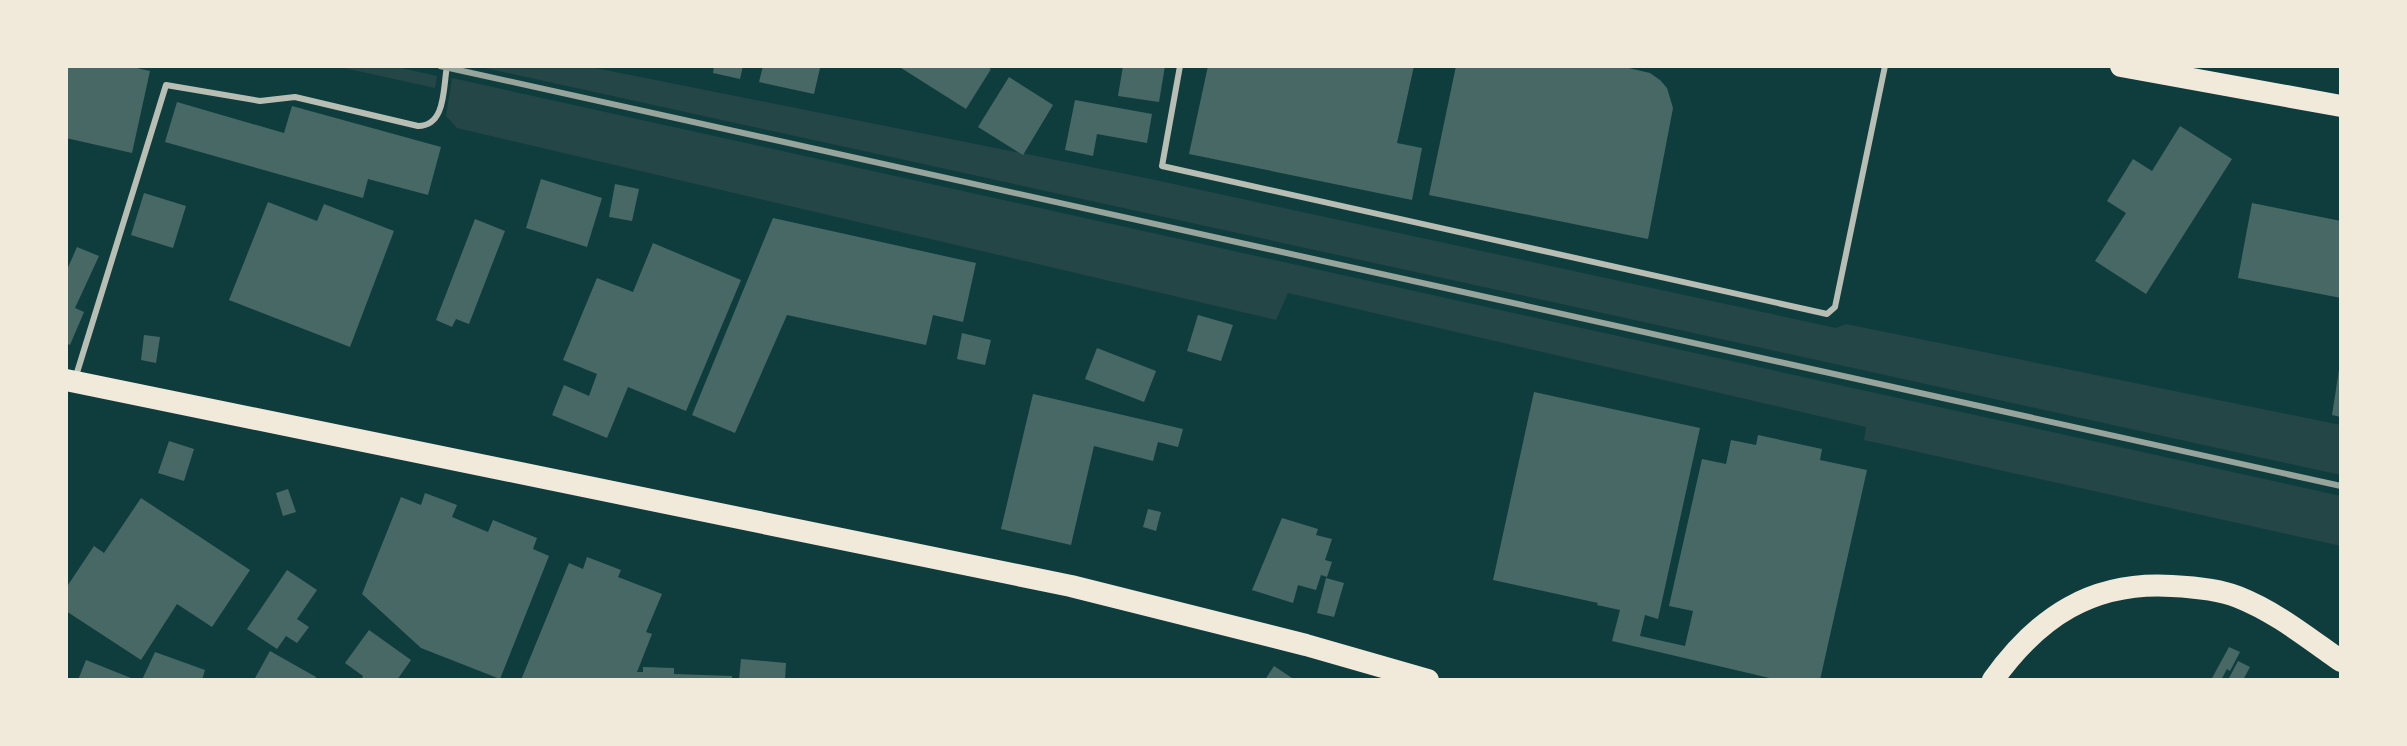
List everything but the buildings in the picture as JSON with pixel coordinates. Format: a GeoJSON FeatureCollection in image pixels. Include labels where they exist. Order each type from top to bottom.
{"type":"FeatureCollection","features":[{"type":"Feature","properties":{"kind":"highway"},"geometry":{"type":"LineString","coordinates":[[2121,66],[2212,78],[2341,106]]}},
{"type":"Feature","properties":{"kind":"highway"},"geometry":{"type":"LineString","coordinates":[[70,381],[1071,586],[1306,645],[1428,680]]}},
{"type":"Feature","properties":{"kind":"highway"},"geometry":{"type":"LineString","coordinates":[[1993,680],[2019,646],[2052,616],[2099,594],[2125,587],[2155,585],[2235,596],[2269,611],[2341,661]]}},
{"type":"Feature","properties":{"kind":"lane"},"geometry":{"type":"LineString","coordinates":[[70,381],[166,85],[260,101],[295,97],[428,126],[435,122],[438,114],[447,66]]}},
{"type":"Feature","properties":{"kind":"lane"},"geometry":{"type":"LineString","coordinates":[[1180,66],[1162,166],[1827,314],[1835,307],[1885,66]]}},
{"type":"Feature","properties":{"kind":"shaded area"},"geometry":{"type":"Polygon","coordinates":[[[335,66],[392,66],[437,76],[435,88],[335,66]]]}},
{"type":"Feature","properties":{"kind":"shaded area"},"geometry":{"type":"Polygon","coordinates":[[[476,66],[585,66],[1146,178],[1836,328],[1846,324],[2341,425],[2341,475],[476,66]]]}},
{"type":"Feature","properties":{"kind":"shaded area"},"geometry":{"type":"Polygon","coordinates":[[[452,78],[2341,496],[2341,546],[1864,440],[1866,427],[1288,293],[1276,320],[457,128],[446,116],[452,78]]]}},
{"type":"Feature","properties":{"kind":"railway"},"geometry":{"type":"LineString","coordinates":[[440,66],[2341,486]]}}]}
